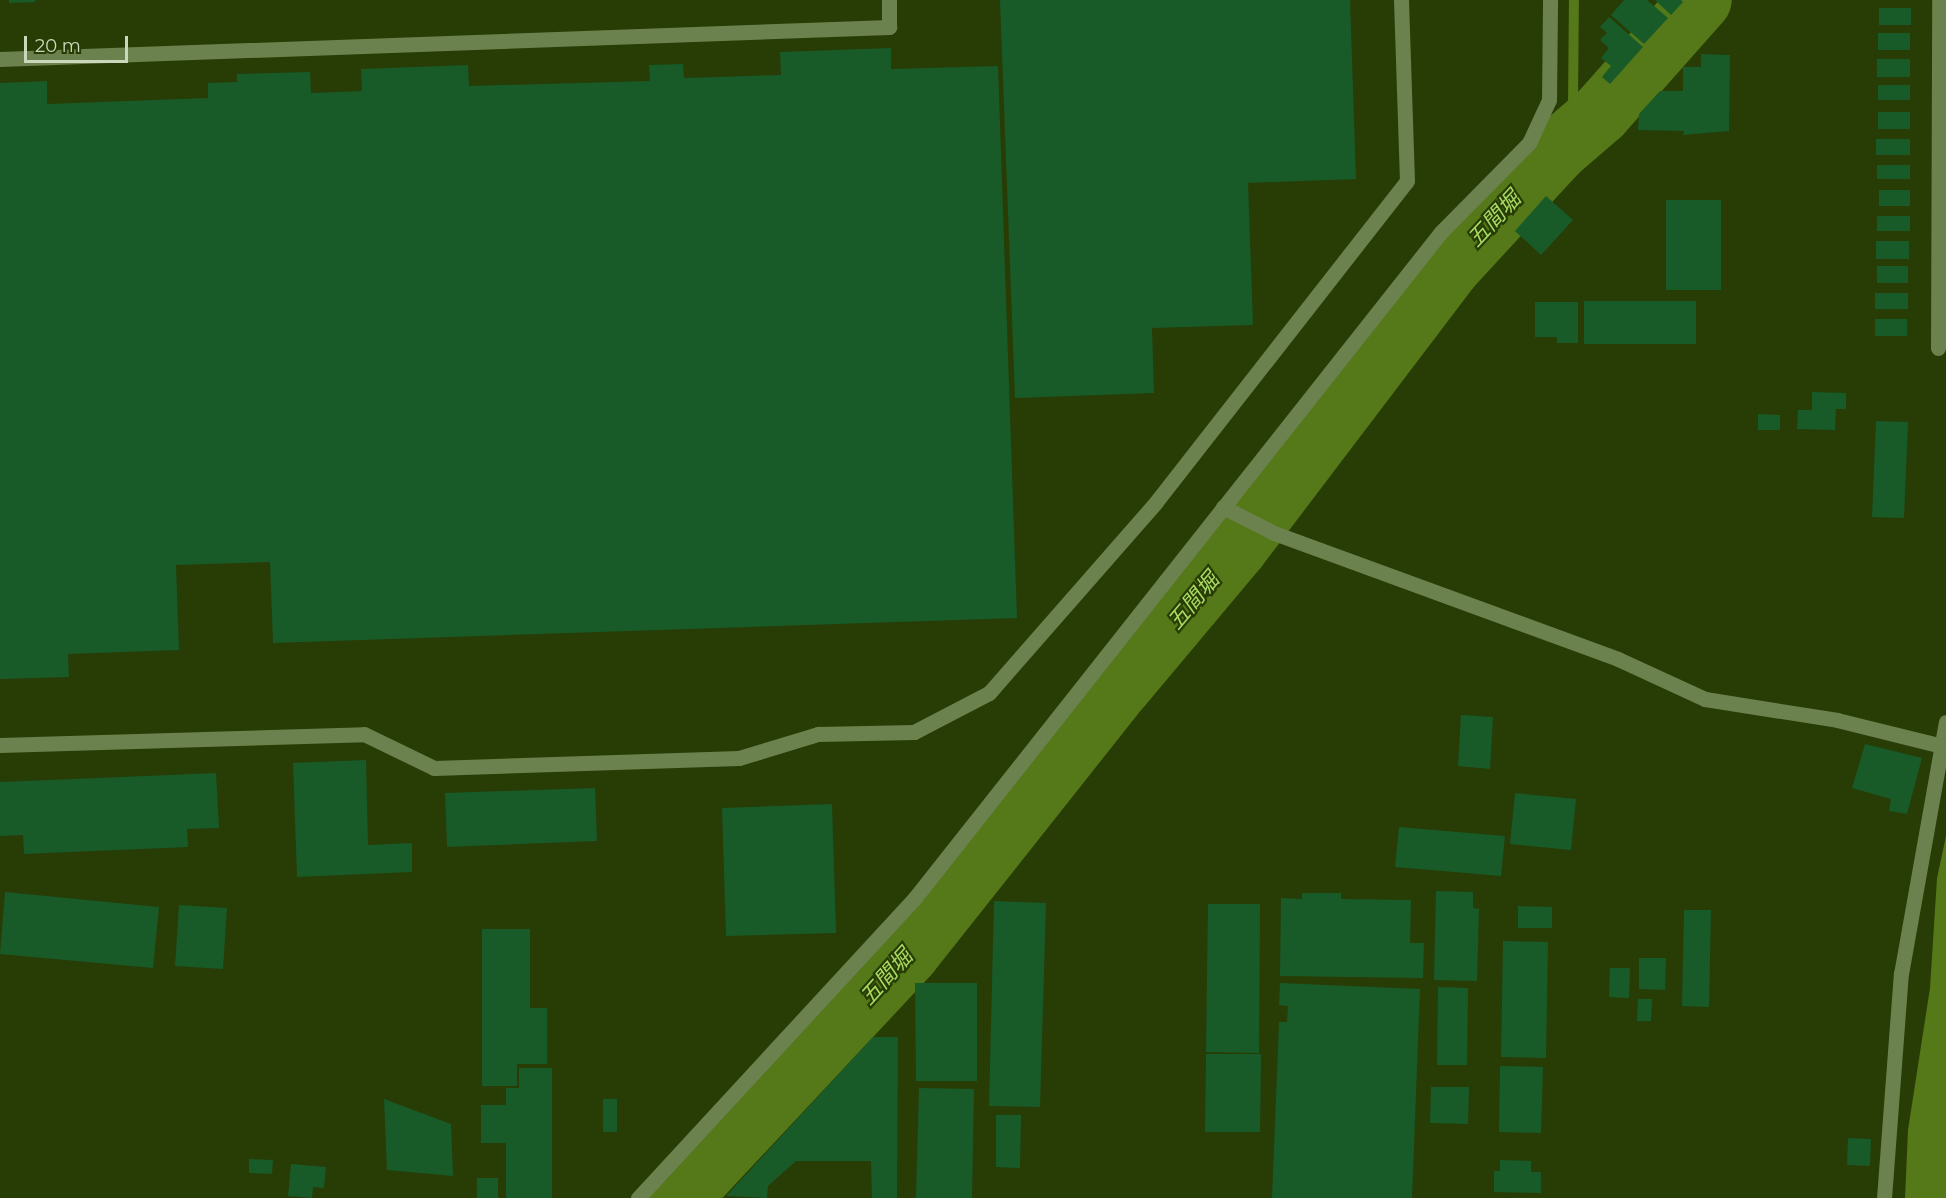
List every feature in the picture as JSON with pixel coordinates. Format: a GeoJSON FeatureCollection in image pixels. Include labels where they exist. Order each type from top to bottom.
{"type":"FeatureCollection","features":[{"type":"Feature","properties":{"kind":"street"},"geometry":{"type":"LineString","coordinates":[[0,59],[889,27],[889,0]]}},
{"type":"Feature","properties":{"kind":"street"},"geometry":{"type":"LineString","coordinates":[[0,745],[364,734],[434,768],[739,758],[818,734],[914,732],[989,693],[1156,502],[1407,181],[1401,0]]}},
{"type":"Feature","properties":{"kind":"street"},"geometry":{"type":"LineString","coordinates":[[638,1198],[914,899],[1441,232],[1529,143],[1549,100],[1550,0]]}},
{"type":"Feature","properties":{"kind":"street"},"geometry":{"type":"LineString","coordinates":[[1938,348],[1942,281],[1939,0]]}},
{"type":"Feature","properties":{"kind":"street"},"geometry":{"type":"LineString","coordinates":[[1222,507],[1274,533],[1618,659],[1705,699],[1837,720],[1945,746]]}},
{"type":"Feature","properties":{"kind":"street"},"geometry":{"type":"LineString","coordinates":[[1884,1198],[1901,974],[1924,831],[1945,746],[1946,722]]}},
{"type":"Feature","properties":{"kind":"shaded area"},"geometry":{"type":"Polygon","coordinates":[[[1946,836],[1946,1198],[1905,1198],[1908,1130],[1930,988],[1937,878],[1946,836]]]}},
{"type":"Feature","properties":{"kind":"building"},"geometry":{"type":"Polygon","coordinates":[[[9,0],[35,0],[35,2],[9,3],[9,0]]]}},
{"type":"Feature","properties":{"kind":"building"},"geometry":{"type":"Polygon","coordinates":[[[1000,0],[1350,0],[1356,179],[1248,183],[1253,325],[1152,328],[1154,393],[1015,398],[1000,0]]]}},
{"type":"Feature","properties":{"kind":"building"},"geometry":{"type":"Polygon","coordinates":[[[1624,0],[1647,0],[1668,18],[1644,44],[1611,15],[1624,0]]]}},
{"type":"Feature","properties":{"kind":"building"},"geometry":{"type":"Polygon","coordinates":[[[1655,0],[1681,0],[1683,2],[1671,15],[1655,0]]]}},
{"type":"Feature","properties":{"kind":"building"},"geometry":{"type":"Polygon","coordinates":[[[1879,8],[1911,8],[1911,25],[1879,25],[1879,8]]]}},
{"type":"Feature","properties":{"kind":"building"},"geometry":{"type":"Polygon","coordinates":[[[1609,17],[1643,47],[1610,84],[1602,77],[1611,66],[1601,58],[1609,48],[1600,40],[1607,33],[1600,27],[1609,17]]]}},
{"type":"Feature","properties":{"kind":"building"},"geometry":{"type":"Polygon","coordinates":[[[1878,33],[1910,33],[1910,50],[1878,50],[1878,33]]]}},
{"type":"Feature","properties":{"kind":"building"},"geometry":{"type":"Polygon","coordinates":[[[891,48],[891,69],[998,66],[1017,618],[273,643],[270,562],[176,565],[179,650],[68,654],[69,677],[0,679],[0,83],[47,81],[47,104],[208,98],[208,83],[237,82],[237,74],[310,72],[311,93],[362,91],[361,69],[468,65],[469,86],[650,81],[649,65],[683,64],[684,78],[781,75],[780,52],[891,48]]]}},
{"type":"Feature","properties":{"kind":"building"},"geometry":{"type":"Polygon","coordinates":[[[1701,54],[1730,55],[1729,131],[1683,135],[1684,131],[1638,130],[1639,114],[1660,91],[1683,91],[1683,67],[1701,67],[1701,54]]]}},
{"type":"Feature","properties":{"kind":"building"},"geometry":{"type":"Polygon","coordinates":[[[1877,59],[1910,59],[1910,77],[1877,77],[1877,59]]]}},
{"type":"Feature","properties":{"kind":"building"},"geometry":{"type":"Polygon","coordinates":[[[1878,85],[1910,85],[1910,100],[1878,100],[1878,85]]]}},
{"type":"Feature","properties":{"kind":"building"},"geometry":{"type":"Polygon","coordinates":[[[1878,112],[1910,112],[1910,129],[1878,129],[1878,112]]]}},
{"type":"Feature","properties":{"kind":"building"},"geometry":{"type":"Polygon","coordinates":[[[1876,139],[1910,139],[1910,155],[1876,155],[1876,139]]]}},
{"type":"Feature","properties":{"kind":"building"},"geometry":{"type":"Polygon","coordinates":[[[1877,165],[1910,165],[1910,179],[1877,179],[1877,165]]]}},
{"type":"Feature","properties":{"kind":"building"},"geometry":{"type":"Polygon","coordinates":[[[1879,190],[1910,190],[1910,206],[1879,206],[1879,190]]]}},
{"type":"Feature","properties":{"kind":"building"},"geometry":{"type":"Polygon","coordinates":[[[1546,196],[1573,220],[1541,255],[1515,231],[1546,196]]]}},
{"type":"Feature","properties":{"kind":"building"},"geometry":{"type":"Polygon","coordinates":[[[1666,200],[1721,200],[1721,290],[1666,290],[1666,200]]]}},
{"type":"Feature","properties":{"kind":"building"},"geometry":{"type":"Polygon","coordinates":[[[1877,216],[1910,216],[1910,231],[1877,231],[1877,216]]]}},
{"type":"Feature","properties":{"kind":"building"},"geometry":{"type":"Polygon","coordinates":[[[1876,241],[1909,241],[1909,259],[1876,259],[1876,241]]]}},
{"type":"Feature","properties":{"kind":"building"},"geometry":{"type":"Polygon","coordinates":[[[1877,266],[1908,266],[1908,283],[1877,283],[1877,266]]]}},
{"type":"Feature","properties":{"kind":"building"},"geometry":{"type":"Polygon","coordinates":[[[1875,293],[1908,293],[1908,309],[1875,309],[1875,293]]]}},
{"type":"Feature","properties":{"kind":"building"},"geometry":{"type":"Polygon","coordinates":[[[1584,301],[1696,301],[1696,344],[1584,344],[1584,301]]]}},
{"type":"Feature","properties":{"kind":"building"},"geometry":{"type":"Polygon","coordinates":[[[1535,302],[1578,302],[1578,343],[1557,343],[1557,337],[1535,337],[1535,302]]]}},
{"type":"Feature","properties":{"kind":"building"},"geometry":{"type":"Polygon","coordinates":[[[1875,319],[1907,319],[1907,336],[1875,336],[1875,319]]]}},
{"type":"Feature","properties":{"kind":"building"},"geometry":{"type":"Polygon","coordinates":[[[1812,392],[1846,393],[1846,409],[1836,409],[1835,430],[1797,429],[1798,410],[1812,410],[1812,392]]]}},
{"type":"Feature","properties":{"kind":"building"},"geometry":{"type":"Polygon","coordinates":[[[1758,414],[1780,415],[1780,430],[1758,430],[1758,414]]]}},
{"type":"Feature","properties":{"kind":"building"},"geometry":{"type":"Polygon","coordinates":[[[1876,421],[1908,422],[1904,518],[1872,517],[1876,421]]]}},
{"type":"Feature","properties":{"kind":"building"},"geometry":{"type":"Polygon","coordinates":[[[1461,715],[1493,717],[1490,769],[1458,766],[1461,715]]]}},
{"type":"Feature","properties":{"kind":"building"},"geometry":{"type":"Polygon","coordinates":[[[1865,744],[1922,758],[1907,814],[1889,811],[1891,799],[1852,788],[1865,744]]]}},
{"type":"Feature","properties":{"kind":"building"},"geometry":{"type":"Polygon","coordinates":[[[366,760],[368,845],[412,843],[412,872],[297,877],[293,763],[366,760]]]}},
{"type":"Feature","properties":{"kind":"building"},"geometry":{"type":"Polygon","coordinates":[[[216,773],[219,828],[187,829],[188,847],[24,854],[23,835],[0,836],[0,782],[216,773]]]}},
{"type":"Feature","properties":{"kind":"building"},"geometry":{"type":"Polygon","coordinates":[[[595,788],[597,841],[447,847],[445,793],[595,788]]]}},
{"type":"Feature","properties":{"kind":"building"},"geometry":{"type":"Polygon","coordinates":[[[1515,793],[1576,799],[1571,850],[1510,844],[1515,793]]]}},
{"type":"Feature","properties":{"kind":"building"},"geometry":{"type":"Polygon","coordinates":[[[832,804],[836,933],[726,936],[722,808],[832,804]]]}},
{"type":"Feature","properties":{"kind":"building"},"geometry":{"type":"Polygon","coordinates":[[[1399,827],[1505,836],[1501,876],[1395,867],[1399,827]]]}},
{"type":"Feature","properties":{"kind":"building"},"geometry":{"type":"Polygon","coordinates":[[[1436,891],[1473,892],[1473,908],[1479,909],[1477,981],[1434,980],[1436,891]]]}},
{"type":"Feature","properties":{"kind":"building"},"geometry":{"type":"Polygon","coordinates":[[[5,892],[159,907],[153,968],[0,954],[5,892]]]}},
{"type":"Feature","properties":{"kind":"building"},"geometry":{"type":"Polygon","coordinates":[[[1302,893],[1341,893],[1341,899],[1411,900],[1410,943],[1424,943],[1423,978],[1280,976],[1281,898],[1302,899],[1302,893]]]}},
{"type":"Feature","properties":{"kind":"building"},"geometry":{"type":"Polygon","coordinates":[[[994,901],[1046,903],[1040,1107],[989,1106],[994,901]]]}},
{"type":"Feature","properties":{"kind":"building"},"geometry":{"type":"Polygon","coordinates":[[[1208,904],[1260,904],[1259,1053],[1206,1052],[1208,904]]]}},
{"type":"Feature","properties":{"kind":"building"},"geometry":{"type":"Polygon","coordinates":[[[179,905],[227,908],[223,969],[175,966],[179,905]]]}},
{"type":"Feature","properties":{"kind":"building"},"geometry":{"type":"Polygon","coordinates":[[[1518,906],[1552,907],[1552,928],[1518,928],[1518,906]]]}},
{"type":"Feature","properties":{"kind":"building"},"geometry":{"type":"Polygon","coordinates":[[[1684,910],[1711,910],[1709,1007],[1682,1006],[1684,910]]]}},
{"type":"Feature","properties":{"kind":"building"},"geometry":{"type":"Polygon","coordinates":[[[482,929],[530,929],[530,1008],[547,1008],[547,1064],[517,1064],[517,1086],[482,1086],[482,929]]]}},
{"type":"Feature","properties":{"kind":"building"},"geometry":{"type":"Polygon","coordinates":[[[1503,941],[1548,942],[1546,1058],[1501,1057],[1503,941]]]}},
{"type":"Feature","properties":{"kind":"building"},"geometry":{"type":"Polygon","coordinates":[[[1639,958],[1666,958],[1665,990],[1639,989],[1639,958]]]}},
{"type":"Feature","properties":{"kind":"building"},"geometry":{"type":"Polygon","coordinates":[[[1610,968],[1630,968],[1629,998],[1609,997],[1610,968]]]}},
{"type":"Feature","properties":{"kind":"building"},"geometry":{"type":"Polygon","coordinates":[[[915,983],[977,983],[977,1081],[916,1081],[915,983]]]}},
{"type":"Feature","properties":{"kind":"building"},"geometry":{"type":"Polygon","coordinates":[[[1280,983],[1420,989],[1412,1198],[1272,1198],[1279,1022],[1287,1022],[1288,1006],[1279,1005],[1280,983]]]}},
{"type":"Feature","properties":{"kind":"building"},"geometry":{"type":"Polygon","coordinates":[[[1438,987],[1468,988],[1467,1065],[1437,1065],[1438,987]]]}},
{"type":"Feature","properties":{"kind":"building"},"geometry":{"type":"Polygon","coordinates":[[[1638,999],[1652,999],[1651,1021],[1637,1021],[1638,999]]]}},
{"type":"Feature","properties":{"kind":"building"},"geometry":{"type":"Polygon","coordinates":[[[873,1037],[898,1037],[897,1198],[872,1198],[871,1161],[796,1161],[768,1186],[767,1198],[726,1196],[873,1037]]]}},
{"type":"Feature","properties":{"kind":"building"},"geometry":{"type":"Polygon","coordinates":[[[1206,1054],[1261,1054],[1260,1132],[1205,1132],[1206,1054]]]}},
{"type":"Feature","properties":{"kind":"building"},"geometry":{"type":"Polygon","coordinates":[[[1500,1066],[1543,1067],[1541,1133],[1499,1132],[1500,1066]]]}},
{"type":"Feature","properties":{"kind":"building"},"geometry":{"type":"Polygon","coordinates":[[[519,1068],[552,1068],[552,1198],[506,1198],[506,1143],[481,1143],[481,1105],[506,1105],[506,1088],[519,1088],[519,1068]]]}},
{"type":"Feature","properties":{"kind":"building"},"geometry":{"type":"Polygon","coordinates":[[[1431,1087],[1469,1087],[1468,1124],[1430,1123],[1431,1087]]]}},
{"type":"Feature","properties":{"kind":"building"},"geometry":{"type":"Polygon","coordinates":[[[919,1088],[974,1089],[972,1198],[916,1198],[919,1088]]]}},
{"type":"Feature","properties":{"kind":"building"},"geometry":{"type":"Polygon","coordinates":[[[384,1099],[451,1124],[453,1176],[387,1170],[384,1099]]]}},
{"type":"Feature","properties":{"kind":"building"},"geometry":{"type":"Polygon","coordinates":[[[603,1099],[617,1099],[617,1132],[603,1132],[603,1099]]]}},
{"type":"Feature","properties":{"kind":"building"},"geometry":{"type":"Polygon","coordinates":[[[996,1115],[1021,1115],[1020,1168],[996,1167],[996,1115]]]}},
{"type":"Feature","properties":{"kind":"building"},"geometry":{"type":"Polygon","coordinates":[[[1848,1138],[1871,1139],[1870,1166],[1847,1165],[1848,1138]]]}},
{"type":"Feature","properties":{"kind":"building"},"geometry":{"type":"Polygon","coordinates":[[[249,1159],[273,1160],[272,1174],[249,1173],[249,1159]]]}},
{"type":"Feature","properties":{"kind":"building"},"geometry":{"type":"Polygon","coordinates":[[[1500,1160],[1531,1161],[1531,1172],[1541,1172],[1541,1193],[1494,1192],[1494,1171],[1500,1171],[1500,1160]]]}},
{"type":"Feature","properties":{"kind":"building"},"geometry":{"type":"Polygon","coordinates":[[[291,1164],[326,1167],[324,1188],[313,1187],[312,1198],[288,1196],[291,1164]]]}},
{"type":"Feature","properties":{"kind":"building"},"geometry":{"type":"Polygon","coordinates":[[[477,1178],[498,1178],[498,1198],[477,1198],[477,1178]]]}},
{"type":"Feature","properties":{"kind":"waterway"},"geometry":{"type":"LineString","coordinates":[[1557,151],[1568,132],[1573,105],[1574,0]]}},
{"type":"Feature","properties":{"kind":"waterway","name":"五間堀"},"geometry":{"type":"LineString","coordinates":[[680,1198],[909,953],[1121,686],[1236,549],[1450,267],[1557,151],[1600,114],[1701,0]]}}]}
